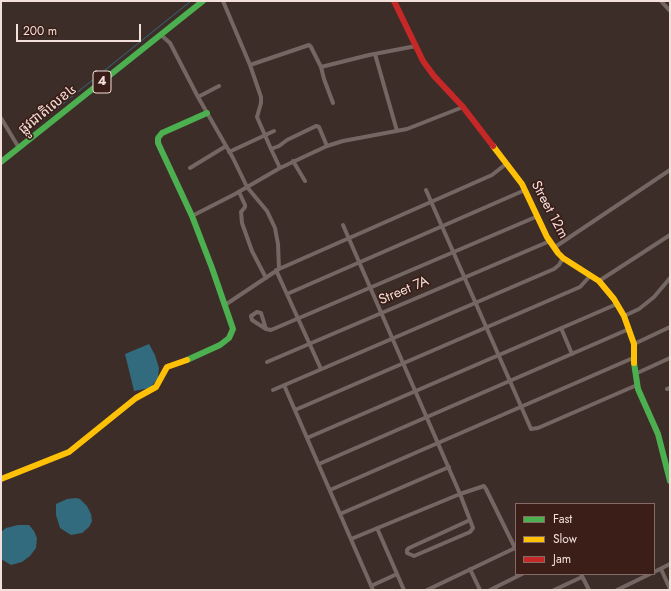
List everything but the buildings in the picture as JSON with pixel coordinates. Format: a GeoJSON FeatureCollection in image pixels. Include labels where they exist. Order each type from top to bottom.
{"type":"FeatureCollection","features":[{"type":"Feature","properties":{"kind":"main road","name":"ផ្លូវជាតិលេខ៤"},"geometry":{"type":"LineString","coordinates":[[1,162],[203,1]]}},
{"type":"Feature","properties":{"kind":"main road","name":"Street 12m"},"geometry":{"type":"LineString","coordinates":[[394,1],[422,61],[463,107],[525,190],[554,247],[563,258],[599,281],[617,304],[624,316],[630,329],[634,344],[633,358],[640,396],[658,434],[669,476]]}},
{"type":"Feature","properties":{"kind":"main road"},"geometry":{"type":"LineString","coordinates":[[1,479],[69,452],[136,398],[156,387],[167,367],[180,363],[213,348],[229,338],[233,329],[225,305],[192,216],[158,143],[158,138],[162,133],[207,112]]}},
{"type":"Feature","properties":{"kind":"street"},"geometry":{"type":"LineString","coordinates":[[223,1],[250,65],[261,97],[257,118],[280,168]]}},
{"type":"Feature","properties":{"kind":"street"},"geometry":{"type":"LineString","coordinates":[[661,1],[670,11]]}},
{"type":"Feature","properties":{"kind":"street"},"geometry":{"type":"LineString","coordinates":[[161,35],[170,43],[198,97],[230,152],[247,187],[267,211],[275,228],[278,244],[278,270],[287,294],[321,369]]}},
{"type":"Feature","properties":{"kind":"street"},"geometry":{"type":"LineString","coordinates":[[250,65],[309,46],[311,47],[321,67],[333,103]]}},
{"type":"Feature","properties":{"kind":"street"},"geometry":{"type":"LineString","coordinates":[[321,67],[416,46]]}},
{"type":"Feature","properties":{"kind":"street"},"geometry":{"type":"LineString","coordinates":[[375,54],[397,130]]}},
{"type":"Feature","properties":{"kind":"street"},"geometry":{"type":"LineString","coordinates":[[198,97],[219,86]]}},
{"type":"Feature","properties":{"kind":"street"},"geometry":{"type":"LineString","coordinates":[[192,216],[239,192],[293,161],[327,146],[343,141],[407,129],[463,107]]}},
{"type":"Feature","properties":{"kind":"street"},"geometry":{"type":"LineString","coordinates":[[1,118],[19,148]]}},
{"type":"Feature","properties":{"kind":"street"},"geometry":{"type":"LineString","coordinates":[[271,149],[316,126],[319,127],[327,146]]}},
{"type":"Feature","properties":{"kind":"street"},"geometry":{"type":"LineString","coordinates":[[230,152],[274,131]]}},
{"type":"Feature","properties":{"kind":"street"},"geometry":{"type":"LineString","coordinates":[[190,168],[226,146]]}},
{"type":"Feature","properties":{"kind":"street"},"geometry":{"type":"LineString","coordinates":[[293,161],[305,181]]}},
{"type":"Feature","properties":{"kind":"street"},"geometry":{"type":"LineString","coordinates":[[225,305],[278,270],[492,175],[506,164]]}},
{"type":"Feature","properties":{"kind":"street"},"geometry":{"type":"LineString","coordinates":[[554,247],[668,171],[670,178]]}},
{"type":"Feature","properties":{"kind":"street"},"geometry":{"type":"LineString","coordinates":[[426,190],[531,429],[534,430],[637,385]]}},
{"type":"Feature","properties":{"kind":"street"},"geometry":{"type":"LineString","coordinates":[[287,294],[525,190]]}},
{"type":"Feature","properties":{"kind":"street"},"geometry":{"type":"LineString","coordinates":[[239,192],[245,205],[241,212],[242,223],[252,251],[266,278]]}},
{"type":"Feature","properties":{"kind":"street"},"geometry":{"type":"LineString","coordinates":[[266,329],[271,330],[298,319],[538,216]]}},
{"type":"Feature","properties":{"kind":"street"},"geometry":{"type":"LineString","coordinates":[[343,225],[449,467],[460,494],[470,520],[473,528],[470,532],[462,536],[414,556],[407,553],[409,548],[470,520]]}},
{"type":"Feature","properties":{"kind":"street"},"geometry":{"type":"LineString","coordinates":[[599,281],[670,235]]}},
{"type":"Feature","properties":{"kind":"street","name":"Street 7A"},"geometry":{"type":"LineString","coordinates":[[267,362],[550,241]]}},
{"type":"Feature","properties":{"kind":"street"},"geometry":{"type":"LineString","coordinates":[[273,390],[554,269],[563,258]]}},
{"type":"Feature","properties":{"kind":"street"},"geometry":{"type":"LineString","coordinates":[[295,410],[580,287],[590,276]]}},
{"type":"Feature","properties":{"kind":"street"},"geometry":{"type":"LineString","coordinates":[[624,316],[639,309],[654,296],[670,278]]}},
{"type":"Feature","properties":{"kind":"street"},"geometry":{"type":"LineString","coordinates":[[307,438],[617,304]]}},
{"type":"Feature","properties":{"kind":"street"},"geometry":{"type":"LineString","coordinates":[[634,344],[670,327]]}},
{"type":"Feature","properties":{"kind":"street"},"geometry":{"type":"LineString","coordinates":[[561,328],[572,354]]}},
{"type":"Feature","properties":{"kind":"street"},"geometry":{"type":"LineString","coordinates":[[318,464],[630,329]]}},
{"type":"Feature","properties":{"kind":"street"},"geometry":{"type":"LineString","coordinates":[[330,490],[633,358]]}},
{"type":"Feature","properties":{"kind":"street"},"geometry":{"type":"LineString","coordinates":[[635,374],[670,358]]}},
{"type":"Feature","properties":{"kind":"street"},"geometry":{"type":"LineString","coordinates":[[284,385],[372,588],[397,574]]}},
{"type":"Feature","properties":{"kind":"street"},"geometry":{"type":"LineString","coordinates":[[340,514],[449,467]]}},
{"type":"Feature","properties":{"kind":"street"},"geometry":{"type":"LineString","coordinates":[[351,539],[460,494],[484,486],[515,546]]}},
{"type":"Feature","properties":{"kind":"street"},"geometry":{"type":"LineString","coordinates":[[377,528],[404,590]]}},
{"type":"Feature","properties":{"kind":"street"},"geometry":{"type":"LineString","coordinates":[[427,590],[515,548]]}},
{"type":"Feature","properties":{"kind":"street"},"geometry":{"type":"LineString","coordinates":[[655,572],[670,564]]}},
{"type":"Feature","properties":{"kind":"street"},"geometry":{"type":"LineString","coordinates":[[470,569],[480,590]]}},
{"type":"Feature","properties":{"kind":"street"},"geometry":{"type":"LineString","coordinates":[[661,569],[670,589]]}},
{"type":"Feature","properties":{"kind":"street"},"geometry":{"type":"LineString","coordinates":[[490,590],[520,575]]}},
{"type":"Feature","properties":{"kind":"street"},"geometry":{"type":"LineString","coordinates":[[554,590],[582,575],[589,590]]}},
{"type":"Feature","properties":{"kind":"street"},"geometry":{"type":"LineString","coordinates":[[617,590],[648,575]]}},
{"type":"Feature","properties":{"kind":"water"},"geometry":{"type":"Polygon","coordinates":[[[149,344],[155,355],[159,368],[158,378],[150,388],[134,391],[125,354],[149,344]]]}},
{"type":"Feature","properties":{"kind":"water"},"geometry":{"type":"Polygon","coordinates":[[[67,499],[80,499],[87,506],[91,514],[92,521],[89,527],[82,533],[71,535],[60,528],[56,515],[56,504],[67,499]]]}},
{"type":"Feature","properties":{"kind":"water"},"geometry":{"type":"Polygon","coordinates":[[[18,525],[29,525],[34,531],[37,538],[36,548],[30,556],[22,562],[11,565],[1,559],[1,532],[6,528],[18,525]]]}},
{"type":"Feature","properties":{"kind":"waterway"},"geometry":{"type":"LineString","coordinates":[[39,123],[191,1]]}},
{"type":"Feature","properties":{"kind":"traffic: fast"},"geometry":{"type":"LineString","coordinates":[[1,162],[203,1]]}},
{"type":"Feature","properties":{"kind":"traffic: fast"},"geometry":{"type":"LineString","coordinates":[[187,360],[220,345],[229,338],[233,329],[192,216],[158,143],[158,138],[162,133],[207,113]]}},
{"type":"Feature","properties":{"kind":"traffic: fast"},"geometry":{"type":"LineString","coordinates":[[634,363],[638,389],[658,434],[670,481]]}},
{"type":"Feature","properties":{"kind":"traffic: slow"},"geometry":{"type":"LineString","coordinates":[[493,146],[522,184],[547,237],[558,253],[563,258],[599,281],[614,299],[624,316],[634,344],[634,363]]}},
{"type":"Feature","properties":{"kind":"traffic: slow"},"geometry":{"type":"LineString","coordinates":[[1,479],[69,452],[136,398],[156,387],[167,367],[187,360]]}},
{"type":"Feature","properties":{"kind":"traffic: jam"},"geometry":{"type":"LineString","coordinates":[[394,1],[423,61],[434,76],[463,107],[493,146]]}}]}
